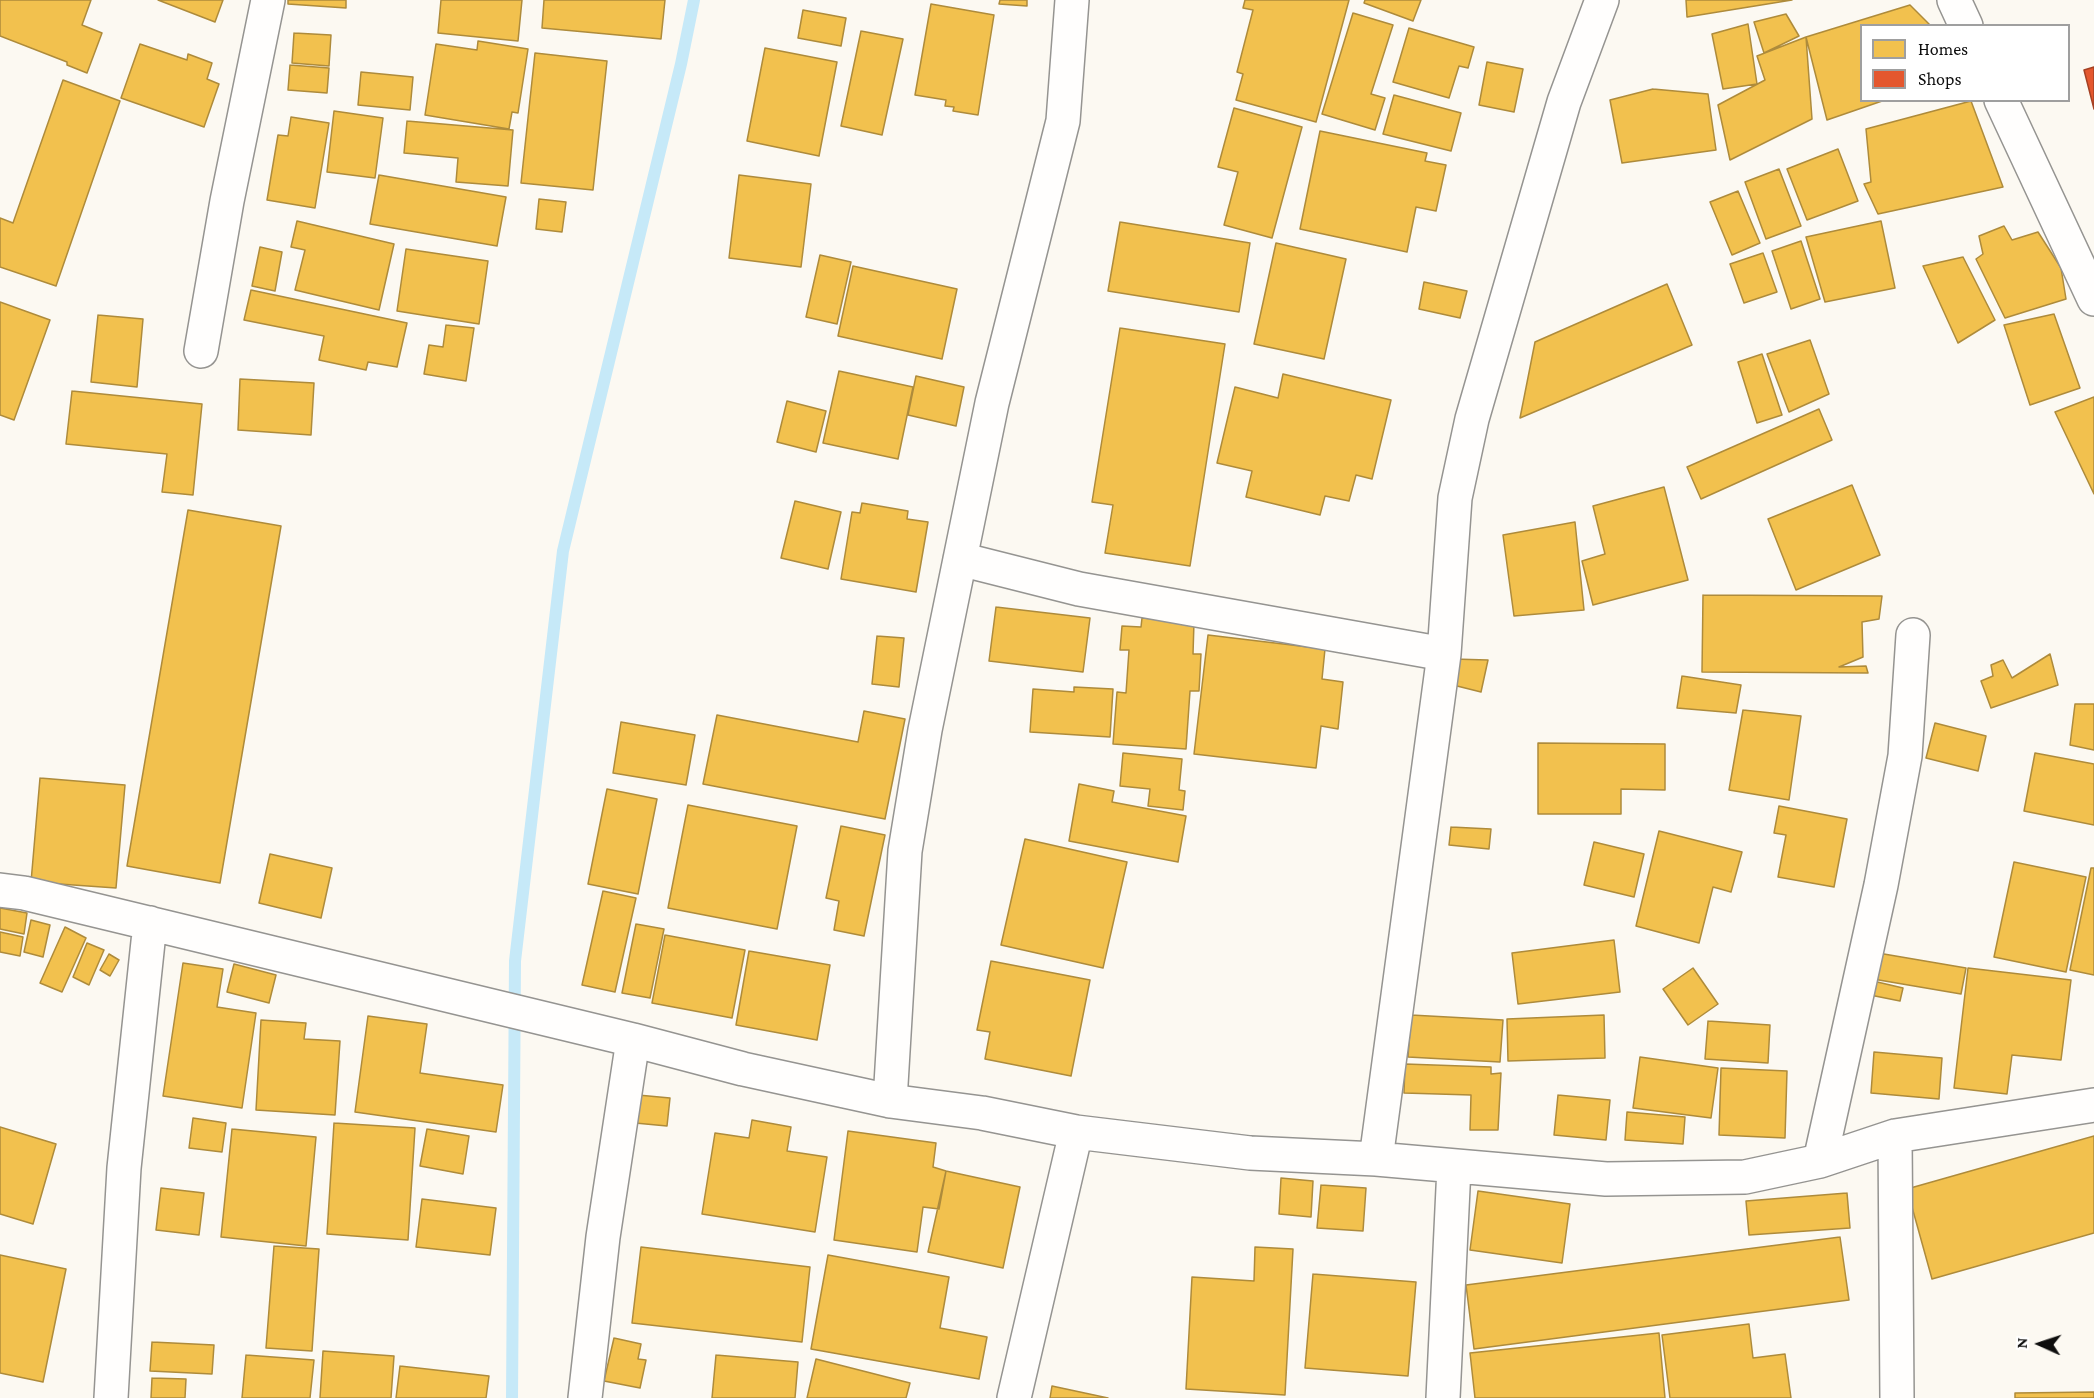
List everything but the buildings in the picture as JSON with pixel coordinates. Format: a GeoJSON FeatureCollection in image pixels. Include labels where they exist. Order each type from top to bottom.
{"type":"FeatureCollection","features":[{"type":"Feature","properties":{"kind":"street"},"geometry":{"type":"LineString","coordinates":[[201,351],[227,201],[268,0]]}},
{"type":"Feature","properties":{"kind":"street"},"geometry":{"type":"LineString","coordinates":[[890,1101],[905,851],[925,730],[992,403],[1064,121],[1072,0]]}},
{"type":"Feature","properties":{"kind":"street"},"geometry":{"type":"LineString","coordinates":[[1376,1159],[1444,654],[1455,498],[1472,419],[1564,102],[1602,0]]}},
{"type":"Feature","properties":{"kind":"street"},"geometry":{"type":"LineString","coordinates":[[1954,0],[1965,24]]}},
{"type":"Feature","properties":{"kind":"street"},"geometry":{"type":"LineString","coordinates":[[2002,102],[2094,299]]}},
{"type":"Feature","properties":{"kind":"street"},"geometry":{"type":"LineString","coordinates":[[960,559],[1079,589],[1444,654]]}},
{"type":"Feature","properties":{"kind":"street"},"geometry":{"type":"LineString","coordinates":[[1820,1161],[1881,885],[1905,756],[1913,635]]}},
{"type":"Feature","properties":{"kind":"street"},"geometry":{"type":"LineString","coordinates":[[0,890],[24,893],[633,1040],[742,1069],[890,1101],[982,1113],[1076,1132],[1250,1153],[1376,1159],[1606,1179],[1745,1177],[1820,1161],[1895,1136],[2094,1105]]}},
{"type":"Feature","properties":{"kind":"street"},"geometry":{"type":"LineString","coordinates":[[111,1398],[124,1168],[150,924]]}},
{"type":"Feature","properties":{"kind":"street"},"geometry":{"type":"LineString","coordinates":[[585,1398],[603,1237],[633,1040]]}},
{"type":"Feature","properties":{"kind":"street"},"geometry":{"type":"LineString","coordinates":[[1014,1398],[1076,1132]]}},
{"type":"Feature","properties":{"kind":"street"},"geometry":{"type":"LineString","coordinates":[[1895,1136],[1898,1398]]}},
{"type":"Feature","properties":{"kind":"street"},"geometry":{"type":"LineString","coordinates":[[1443,1398],[1454,1167]]}},
{"type":"Feature","properties":{"kind":"waterway"},"geometry":{"type":"LineString","coordinates":[[512,1398],[515,961],[563,551],[681,64],[694,0]]}}]}
